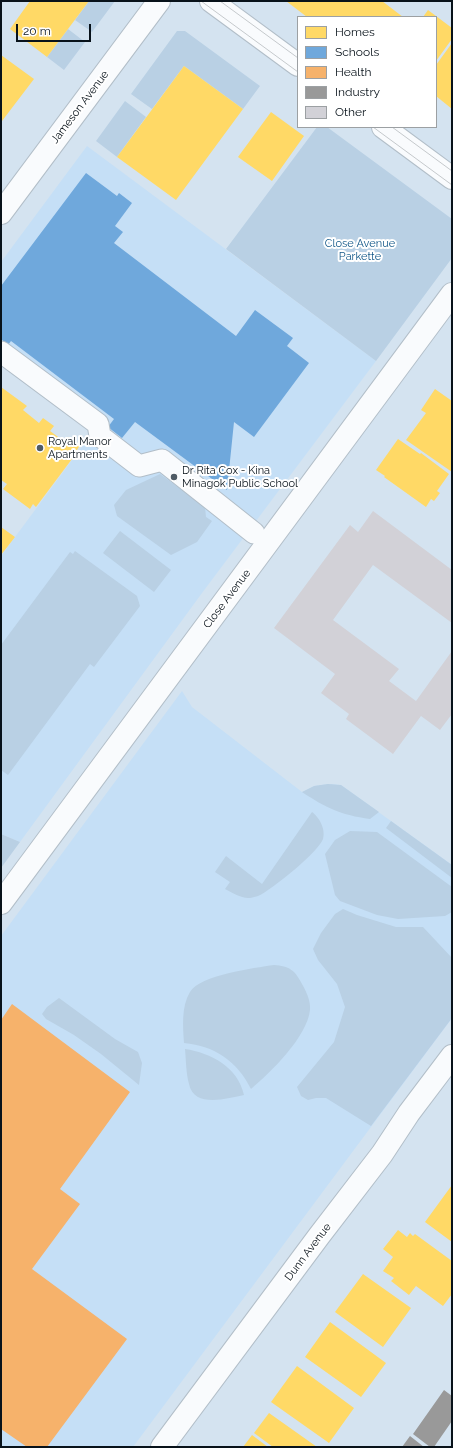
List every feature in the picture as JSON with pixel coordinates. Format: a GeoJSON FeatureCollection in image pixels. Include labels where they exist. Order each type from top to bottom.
{"type":"FeatureCollection","features":[{"type":"Feature","properties":{"kind":"street","name":"Jameson Avenue"},"geometry":{"type":"LineString","coordinates":[[1,213],[159,1]]}},
{"type":"Feature","properties":{"kind":"street"},"geometry":{"type":"LineString","coordinates":[[211,1],[297,64]]}},
{"type":"Feature","properties":{"kind":"street"},"geometry":{"type":"LineString","coordinates":[[384,128],[452,178]]}},
{"type":"Feature","properties":{"kind":"street","name":"Close Avenue"},"geometry":{"type":"LineString","coordinates":[[1,903],[452,294]]}},
{"type":"Feature","properties":{"kind":"street"},"geometry":{"type":"LineString","coordinates":[[1,352],[98,424],[100,436],[139,466],[162,460],[254,533]]}},
{"type":"Feature","properties":{"kind":"street","name":"Dunn Avenue"},"geometry":{"type":"LineString","coordinates":[[162,1447],[382,1154],[409,1113],[452,1056]]}},
{"type":"Feature","properties":{"kind":"shaded area","name":"Dr Rita Cox - Kina Minagok Public School"},"geometry":{"type":"Polygon","coordinates":[[[87,146],[376,361],[202,593],[20,842],[1,834],[1,556],[92,433],[1,366],[1,262],[87,146]]]}},
{"type":"Feature","properties":{"kind":"shaded area"},"geometry":{"type":"Polygon","coordinates":[[[182,691],[192,707],[302,792],[314,786],[328,784],[341,785],[452,865],[452,1018],[133,1447],[1,1447],[1,936],[182,691]]]}},
{"type":"Feature","properties":{"kind":"green space"},"geometry":{"type":"Polygon","coordinates":[[[89,1],[115,1],[92,32],[75,20],[89,1]]]}},
{"type":"Feature","properties":{"kind":"green space"},"geometry":{"type":"Polygon","coordinates":[[[68,29],[85,42],[64,70],[47,57],[68,29]]]}},
{"type":"Feature","properties":{"kind":"green space"},"geometry":{"type":"Polygon","coordinates":[[[177,31],[185,31],[260,86],[243,109],[184,66],[152,109],[131,94],[177,31]]]}},
{"type":"Feature","properties":{"kind":"green space"},"geometry":{"type":"Polygon","coordinates":[[[125,101],[146,117],[117,157],[96,141],[125,101]]]}},
{"type":"Feature","properties":{"kind":"green space","name":"Close Avenue Parkette"},"geometry":{"type":"Polygon","coordinates":[[[316,128],[328,128],[452,219],[452,258],[376,361],[226,249],[316,128]]]}},
{"type":"Feature","properties":{"kind":"green space"},"geometry":{"type":"Polygon","coordinates":[[[160,474],[205,507],[206,517],[212,521],[197,542],[171,555],[117,516],[114,505],[126,490],[160,474]]]}},
{"type":"Feature","properties":{"kind":"green space"},"geometry":{"type":"Polygon","coordinates":[[[120,531],[171,570],[154,592],[103,553],[120,531]]]}},
{"type":"Feature","properties":{"kind":"green space"},"geometry":{"type":"Polygon","coordinates":[[[75,551],[137,596],[140,606],[94,667],[90,664],[8,775],[1,770],[1,645],[70,552],[73,554],[75,551]]]}},
{"type":"Feature","properties":{"kind":"green space"},"geometry":{"type":"Polygon","coordinates":[[[328,784],[341,785],[379,812],[370,819],[342,813],[326,807],[302,792],[314,786],[328,784]]]}},
{"type":"Feature","properties":{"kind":"green space"},"geometry":{"type":"Polygon","coordinates":[[[312,812],[317,817],[324,831],[323,839],[320,845],[286,877],[261,895],[255,897],[242,897],[225,889],[230,882],[215,872],[226,856],[262,884],[312,812]]]}},
{"type":"Feature","properties":{"kind":"green space"},"geometry":{"type":"Polygon","coordinates":[[[391,821],[452,865],[452,878],[386,828],[391,821]]]}},
{"type":"Feature","properties":{"kind":"green space"},"geometry":{"type":"Polygon","coordinates":[[[350,831],[377,832],[452,887],[452,912],[445,916],[398,919],[377,915],[340,901],[335,895],[325,854],[335,840],[350,831]]]}},
{"type":"Feature","properties":{"kind":"green space"},"geometry":{"type":"Polygon","coordinates":[[[1,834],[20,842],[1,868],[1,834]]]}},
{"type":"Feature","properties":{"kind":"green space"},"geometry":{"type":"Polygon","coordinates":[[[343,909],[396,927],[423,927],[452,958],[452,1018],[371,1126],[326,1098],[308,1100],[301,1096],[297,1087],[334,1042],[345,1007],[337,984],[318,960],[313,949],[321,933],[335,914],[343,909]]]}},
{"type":"Feature","properties":{"kind":"green space"},"geometry":{"type":"Polygon","coordinates":[[[274,965],[284,966],[297,975],[308,996],[310,1010],[302,1031],[287,1053],[278,1064],[251,1089],[239,1070],[224,1057],[215,1051],[184,1043],[183,1024],[185,1004],[190,992],[196,986],[205,981],[228,973],[274,965]]]}},
{"type":"Feature","properties":{"kind":"green space"},"geometry":{"type":"Polygon","coordinates":[[[59,998],[115,1039],[138,1052],[142,1063],[139,1085],[101,1054],[74,1035],[46,1019],[42,1014],[47,1007],[59,998]]]}},
{"type":"Feature","properties":{"kind":"green space"},"geometry":{"type":"Polygon","coordinates":[[[185,1049],[214,1058],[230,1069],[241,1085],[244,1095],[212,1100],[197,1097],[192,1092],[189,1084],[185,1049]]]}},
{"type":"Feature","properties":{"kind":"building: Homes"},"geometry":{"type":"Polygon","coordinates":[[[30,1],[89,1],[47,57],[10,29],[30,1]]]}},
{"type":"Feature","properties":{"kind":"building: Homes"},"geometry":{"type":"Polygon","coordinates":[[[286,1],[382,1],[402,16],[306,16],[286,1]]]}},
{"type":"Feature","properties":{"kind":"building: Homes"},"geometry":{"type":"Polygon","coordinates":[[[428,10],[436,16],[424,16],[428,10]]]}},
{"type":"Feature","properties":{"kind":"building: Homes"},"geometry":{"type":"Polygon","coordinates":[[[437,17],[452,28],[452,39],[437,60],[437,17]]]}},
{"type":"Feature","properties":{"kind":"building: Homes"},"geometry":{"type":"Polygon","coordinates":[[[452,43],[452,109],[437,97],[437,64],[452,43]]]}},
{"type":"Feature","properties":{"kind":"building: Homes"},"geometry":{"type":"Polygon","coordinates":[[[1,55],[34,79],[2,121],[1,121],[1,55]]]}},
{"type":"Feature","properties":{"kind":"building: Homes"},"geometry":{"type":"Polygon","coordinates":[[[184,66],[243,109],[176,200],[117,157],[184,66]]]}},
{"type":"Feature","properties":{"kind":"building: Homes"},"geometry":{"type":"Polygon","coordinates":[[[271,112],[304,136],[272,181],[238,157],[271,112]]]}},
{"type":"Feature","properties":{"kind":"building: Homes","name":"Royal Manor Apartments"},"geometry":{"type":"Polygon","coordinates":[[[1,387],[27,406],[23,410],[39,423],[43,418],[54,426],[50,431],[65,442],[68,437],[80,445],[77,450],[78,451],[36,507],[33,504],[30,509],[3,489],[7,484],[1,480],[1,387]]]}},
{"type":"Feature","properties":{"kind":"building: Homes"},"geometry":{"type":"Polygon","coordinates":[[[435,389],[452,401],[452,472],[406,440],[426,413],[421,410],[435,389]]]}},
{"type":"Feature","properties":{"kind":"building: Homes"},"geometry":{"type":"Polygon","coordinates":[[[398,439],[420,454],[421,453],[449,474],[437,491],[440,493],[434,501],[431,499],[426,507],[376,470],[398,439]]]}},
{"type":"Feature","properties":{"kind":"building: Homes"},"geometry":{"type":"Polygon","coordinates":[[[1,527],[15,537],[1,555],[1,527]]]}},
{"type":"Feature","properties":{"kind":"building: Homes"},"geometry":{"type":"Polygon","coordinates":[[[452,1185],[452,1242],[425,1222],[452,1185]]]}},
{"type":"Feature","properties":{"kind":"building: Homes"},"geometry":{"type":"Polygon","coordinates":[[[398,1230],[407,1237],[410,1233],[413,1236],[415,1234],[452,1261],[452,1294],[443,1306],[416,1286],[409,1295],[391,1281],[394,1278],[383,1271],[393,1257],[383,1249],[398,1230]]]}},
{"type":"Feature","properties":{"kind":"building: Homes"},"geometry":{"type":"Polygon","coordinates":[[[363,1274],[411,1308],[383,1347],[335,1312],[363,1274]]]}},
{"type":"Feature","properties":{"kind":"building: Homes"},"geometry":{"type":"Polygon","coordinates":[[[330,1322],[386,1363],[361,1397],[305,1357],[330,1322]]]}},
{"type":"Feature","properties":{"kind":"building: Homes"},"geometry":{"type":"Polygon","coordinates":[[[297,1366],[354,1408],[329,1443],[271,1402],[297,1366]]]}},
{"type":"Feature","properties":{"kind":"building: Homes"},"geometry":{"type":"Polygon","coordinates":[[[269,1413],[317,1447],[273,1447],[254,1433],[269,1413]]]}},
{"type":"Feature","properties":{"kind":"building: Homes"},"geometry":{"type":"Polygon","coordinates":[[[252,1435],[268,1447],[243,1447],[252,1435]]]}},
{"type":"Feature","properties":{"kind":"building: Schools"},"geometry":{"type":"Polygon","coordinates":[[[86,173],[117,196],[119,193],[132,203],[115,226],[123,232],[114,243],[236,336],[255,310],[293,338],[287,346],[309,363],[254,437],[234,422],[227,490],[135,422],[122,438],[108,427],[114,419],[11,341],[8,345],[1,339],[1,286],[86,173]]]}},
{"type":"Feature","properties":{"kind":"building: Health"},"geometry":{"type":"Polygon","coordinates":[[[12,1004],[130,1092],[60,1189],[80,1204],[32,1269],[127,1339],[47,1447],[27,1447],[1,1429],[1,1020],[12,1004]]]}},
{"type":"Feature","properties":{"kind":"building: Industry"},"geometry":{"type":"Polygon","coordinates":[[[444,1390],[452,1396],[452,1421],[434,1447],[430,1447],[413,1434],[444,1390]]]}},
{"type":"Feature","properties":{"kind":"building: Industry"},"geometry":{"type":"Polygon","coordinates":[[[410,1436],[424,1447],[402,1447],[410,1436]]]}},
{"type":"Feature","properties":{"kind":"building: Other"},"geometry":{"type":"Polygon","coordinates":[[[373,511],[452,570],[452,623],[373,565],[333,620],[399,669],[389,681],[416,701],[452,651],[452,714],[440,730],[421,716],[393,754],[346,719],[349,714],[321,693],[335,674],[274,628],[350,525],[358,532],[373,511]]]}},
{"type":"Feature","properties":{"kind":"tram line"},"geometry":{"type":"LineString","coordinates":[[201,1],[297,71]]}},
{"type":"Feature","properties":{"kind":"tram line"},"geometry":{"type":"LineString","coordinates":[[220,1],[297,57]]}},
{"type":"Feature","properties":{"kind":"tram line"},"geometry":{"type":"LineString","coordinates":[[374,128],[452,185]]}},
{"type":"Feature","properties":{"kind":"tram line"},"geometry":{"type":"LineString","coordinates":[[393,128],[452,171]]}},
{"type":"Feature","properties":{"kind":"place","name":"Royal Manor Apartments"},"geometry":{"type":"Point","coordinates":[40,448]}},
{"type":"Feature","properties":{"kind":"place","name":"Dr Rita Cox - Kina Minagok Public School"},"geometry":{"type":"Point","coordinates":[174,477]}}]}
